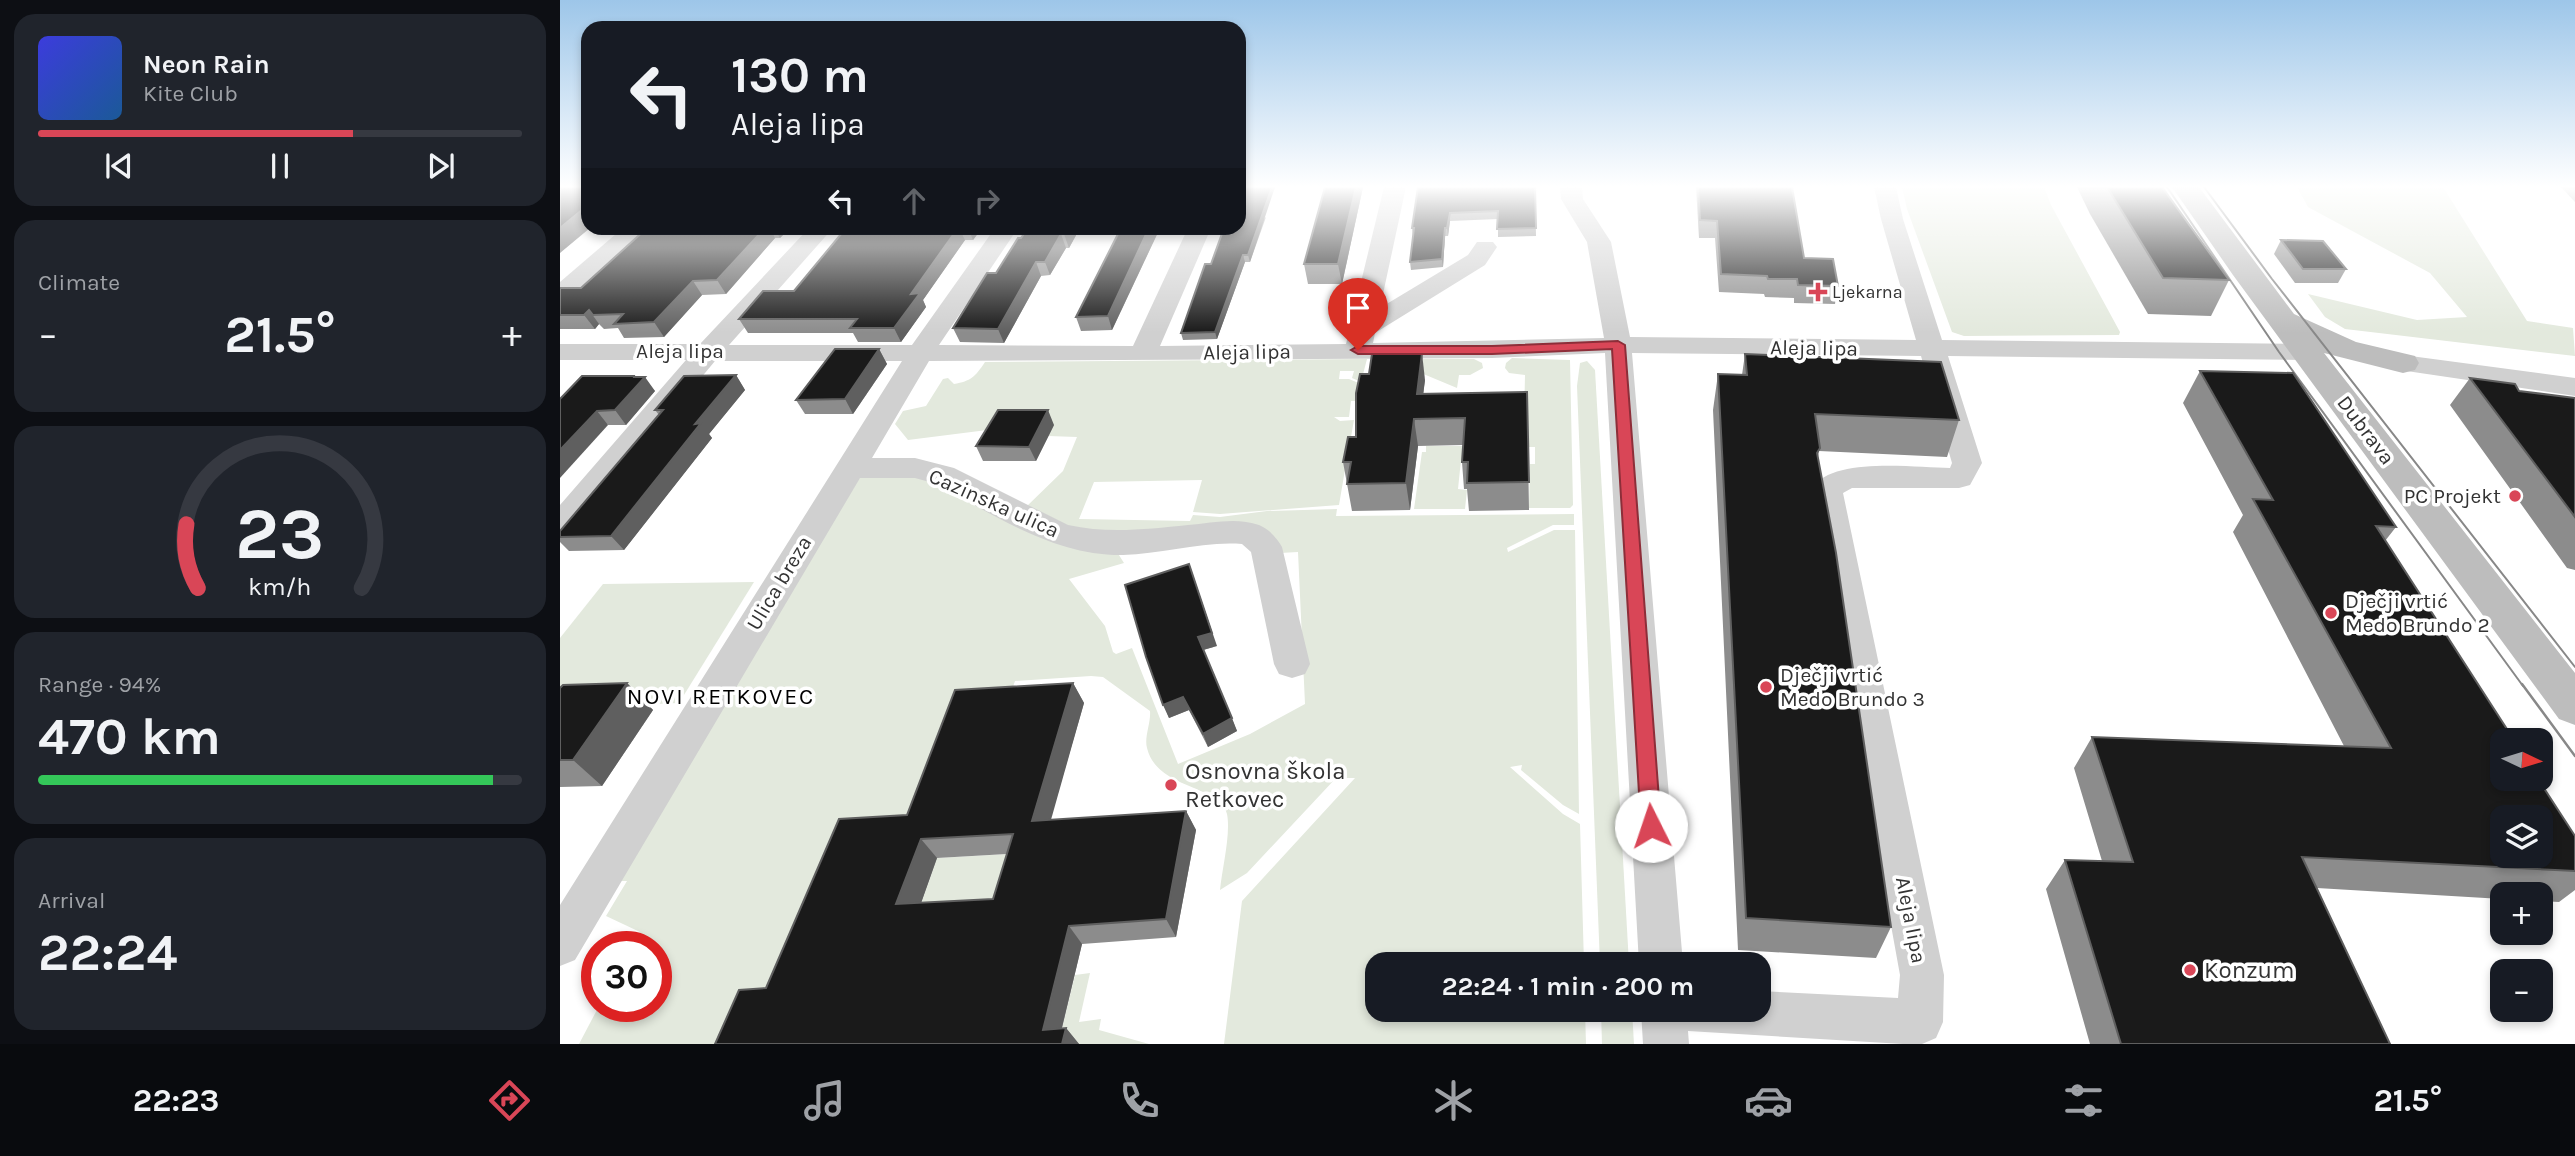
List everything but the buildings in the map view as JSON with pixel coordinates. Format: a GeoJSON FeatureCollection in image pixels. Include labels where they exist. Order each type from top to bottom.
{"type":"FeatureCollection","features":[{"type":"Feature","properties":{"kind":"main road","name":"Dubrava"},"geometry":{"type":"LineString","coordinates":[[2220,236],[2275,312],[2575,706]]}},
{"type":"Feature","properties":{"kind":"main road"},"geometry":{"type":"LineString","coordinates":[[2275,312],[2301,330],[2336,348],[2403,363]]}},
{"type":"Feature","properties":{"kind":"main road"},"geometry":{"type":"LineString","coordinates":[[2353,413],[2358,390],[2363,384],[2383,370],[2403,363]]}},
{"type":"Feature","properties":{"kind":"street"},"geometry":{"type":"LineString","coordinates":[[560,295],[627,236]]}},
{"type":"Feature","properties":{"kind":"street"},"geometry":{"type":"LineString","coordinates":[[560,526],[709,351],[814,236]]}},
{"type":"Feature","properties":{"kind":"street","name":"Ulica breza"},"geometry":{"type":"LineString","coordinates":[[560,945],[921,352],[1001,236]]}},
{"type":"Feature","properties":{"kind":"street"},"geometry":{"type":"LineString","coordinates":[[1143,354],[1196,236]]}},
{"type":"Feature","properties":{"kind":"street"},"geometry":{"type":"LineString","coordinates":[[1361,340],[1384,236]]}},
{"type":"Feature","properties":{"kind":"street"},"geometry":{"type":"LineString","coordinates":[[1595,236],[1599,242],[1618,345],[1660,952]]}},
{"type":"Feature","properties":{"kind":"street"},"geometry":{"type":"LineString","coordinates":[[1897,236],[1934,350]]}},
{"type":"Feature","properties":{"kind":"street"},"geometry":{"type":"LineString","coordinates":[[1361,340],[1477,260],[1485,247]]}},
{"type":"Feature","properties":{"kind":"street","name":"Aleja lipa"},"geometry":{"type":"LineString","coordinates":[[560,352],[1143,354],[1361,340],[1492,350],[1618,345],[2306,352]]}},
{"type":"Feature","properties":{"kind":"street","name":"Aleja lipa"},"geometry":{"type":"LineString","coordinates":[[1771,1014],[1920,1022],[1922,975],[1828,489],[1847,478],[1959,478],[1967,463],[1934,350]]}},
{"type":"Feature","properties":{"kind":"street"},"geometry":{"type":"LineString","coordinates":[[2403,363],[2575,387]]}},
{"type":"Feature","properties":{"kind":"street","name":"Cazinska ulica"},"geometry":{"type":"LineString","coordinates":[[849,468],[915,468],[943,475],[1060,535],[1088,541],[1123,543],[1238,532],[1251,534],[1266,547],[1292,664]]}},
{"type":"Feature","properties":{"kind":"street"},"geometry":{"type":"LineString","coordinates":[[1665,1022],[1666,1044]]}},
{"type":"Feature","properties":{"kind":"shaded area"},"geometry":{"type":"Polygon","coordinates":[[[1917,236],[2068,236],[2120,332],[2119,335],[1964,336],[1952,332],[1917,236]]]}},
{"type":"Feature","properties":{"kind":"shaded area"},"geometry":{"type":"Polygon","coordinates":[[[2361,236],[2474,236],[2527,321],[2573,328],[2575,356],[2345,329],[2325,317],[2308,294],[2417,320],[2467,317],[2430,273],[2361,236]]]}},
{"type":"Feature","properties":{"kind":"shaded area"},"geometry":{"type":"Polygon","coordinates":[[[1512,358],[1570,360],[1573,505],[1570,508],[1529,508],[1530,464],[1535,464],[1535,447],[1527,447],[1524,420],[1525,375],[1509,373],[1505,368],[1512,358]]]}},
{"type":"Feature","properties":{"kind":"shaded area","name":"Osnovna škola Retkovec"},"geometry":{"type":"Polygon","coordinates":[[[1367,359],[1361,382],[1352,378],[1354,371],[1340,371],[1339,379],[1349,379],[1361,384],[1359,401],[1351,401],[1349,417],[1334,417],[1340,421],[1354,420],[1348,454],[1343,455],[1347,458],[1339,505],[1220,514],[1193,512],[1202,480],[1094,482],[1079,519],[1190,521],[1193,515],[1220,517],[1267,511],[1337,509],[1336,516],[1574,514],[1574,525],[1553,525],[1507,548],[1508,552],[1554,530],[1575,530],[1579,814],[1563,805],[1521,770],[1522,765],[1510,767],[1563,814],[1580,824],[1584,952],[1365,952],[1365,1022],[1585,1022],[1586,1044],[1224,1044],[1242,901],[1355,778],[1336,778],[1247,873],[1220,890],[1228,831],[1227,814],[1223,805],[1214,797],[1163,772],[1153,762],[1147,748],[1150,711],[1103,677],[1091,676],[1015,681],[1007,704],[920,834],[746,1044],[579,1044],[591,1022],[672,1022],[672,931],[638,931],[606,916],[627,881],[617,881],[860,477],[906,472],[1117,552],[1124,563],[1069,579],[1105,626],[1113,652],[1116,654],[1132,648],[1178,764],[1250,734],[1305,704],[1298,552],[1280,553],[1266,535],[1083,533],[1026,507],[1063,471],[1077,437],[1048,436],[1054,425],[1003,428],[908,440],[895,424],[903,411],[926,406],[943,379],[948,378],[954,384],[969,380],[985,362],[1367,359]]]}},
{"type":"Feature","properties":{"kind":"shaded area"},"geometry":{"type":"Polygon","coordinates":[[[1423,359],[1474,359],[1482,363],[1483,368],[1470,375],[1459,375],[1457,388],[1421,373],[1423,359]]]}},
{"type":"Feature","properties":{"kind":"shaded area"},"geometry":{"type":"Polygon","coordinates":[[[1587,361],[1595,370],[1628,952],[1600,952],[1577,386],[1580,363],[1587,361]]]}},
{"type":"Feature","properties":{"kind":"shaded area"},"geometry":{"type":"Polygon","coordinates":[[[1426,446],[1470,446],[1469,459],[1461,460],[1458,489],[1467,490],[1465,509],[1414,509],[1422,452],[1426,452],[1426,446]]]}},
{"type":"Feature","properties":{"kind":"shaded area"},"geometry":{"type":"Polygon","coordinates":[[[754,582],[679,703],[560,708],[560,638],[603,584],[754,582]]]}},
{"type":"Feature","properties":{"kind":"shaded area"},"geometry":{"type":"Polygon","coordinates":[[[1027,853],[1007,917],[914,923],[937,858],[1027,853]]]}},
{"type":"Feature","properties":{"kind":"shaded area"},"geometry":{"type":"Polygon","coordinates":[[[1090,973],[1079,1022],[1101,1019],[1099,1030],[1149,1044],[1058,1044],[1075,975],[1090,973]]]}},
{"type":"Feature","properties":{"kind":"shaded area"},"geometry":{"type":"Polygon","coordinates":[[[1601,1022],[1633,1022],[1634,1044],[1602,1044],[1601,1022]]]}},
{"type":"Feature","properties":{"kind":"tram line"},"geometry":{"type":"LineString","coordinates":[[2200,236],[2279,352],[2523,686]]}},
{"type":"Feature","properties":{"kind":"tram line"},"geometry":{"type":"LineString","coordinates":[[2240,236],[2575,667]]}},
{"type":"Feature","properties":{"kind":"tram line"},"geometry":{"type":"LineString","coordinates":[[2522,684],[2575,756]]}},
{"type":"Feature","properties":{"kind":"place","name":"Ljekarna"},"geometry":{"type":"Point","coordinates":[1818,292]}},
{"type":"Feature","properties":{"kind":"place","name":"PC Projekt"},"geometry":{"type":"Point","coordinates":[2515,496]}},
{"type":"Feature","properties":{"kind":"place","name":"Dječji vrtić Medo Brundo 2"},"geometry":{"type":"Point","coordinates":[2331,613]}},
{"type":"Feature","properties":{"kind":"place","name":"Dječji vrtić Medo Brundo 3"},"geometry":{"type":"Point","coordinates":[1766,687]}},
{"type":"Feature","properties":{"kind":"place","name":"Osnovna škola Retkovec"},"geometry":{"type":"Point","coordinates":[1171,785]}},
{"type":"Feature","properties":{"kind":"place","name":"Konzum"},"geometry":{"type":"Point","coordinates":[2190,970]}},
{"type":"Feature","properties":{"kind":"district","name":"NOVI RETKOVEC"},"geometry":{"type":"Point","coordinates":[721,696]}},
{"type":"Feature","properties":{"kind":"route"},"geometry":{"type":"LineString","coordinates":[[1358,350],[1492,350],[1618,345],[1651,826]]}}]}
